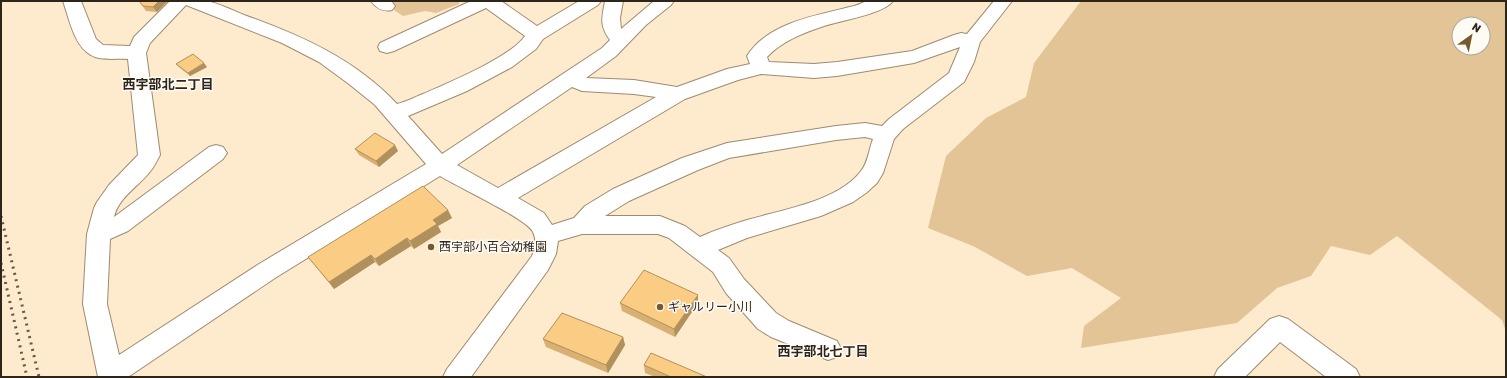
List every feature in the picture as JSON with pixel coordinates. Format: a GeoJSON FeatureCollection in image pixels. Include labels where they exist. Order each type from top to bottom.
{"type":"FeatureCollection","features":[{"type":"Feature","properties":{"kind":"street"},"geometry":{"type":"LineString","coordinates":[[72,1],[88,42],[98,51],[137,53]]}},
{"type":"Feature","properties":{"kind":"street"},"geometry":{"type":"LineString","coordinates":[[180,1],[141,41],[137,53],[149,155],[144,164],[117,191],[105,208],[99,234],[95,304],[111,375],[267,271],[441,165],[572,78],[609,52],[620,40],[665,1]]}},
{"type":"Feature","properties":{"kind":"street"},"geometry":{"type":"LineString","coordinates":[[191,1],[252,24],[326,58],[352,76],[394,112],[413,138],[441,165],[538,221],[546,236],[548,244],[546,252],[540,263],[456,377]]}},
{"type":"Feature","properties":{"kind":"street"},"geometry":{"type":"LineString","coordinates":[[387,47],[486,1]]}},
{"type":"Feature","properties":{"kind":"street"},"geometry":{"type":"LineString","coordinates":[[489,1],[536,35]]}},
{"type":"Feature","properties":{"kind":"street"},"geometry":{"type":"LineString","coordinates":[[394,112],[404,110],[460,86],[505,62],[529,45],[536,35],[592,1]]}},
{"type":"Feature","properties":{"kind":"street"},"geometry":{"type":"LineString","coordinates":[[614,1],[610,19],[612,31],[620,40]]}},
{"type":"Feature","properties":{"kind":"street"},"geometry":{"type":"LineString","coordinates":[[761,68],[756,56],[763,48],[791,32],[828,18],[859,11],[884,1]]}},
{"type":"Feature","properties":{"kind":"street"},"geometry":{"type":"LineString","coordinates":[[699,248],[747,230],[821,207],[845,196],[868,178],[874,169],[880,147],[886,135],[896,124],[957,77],[971,41],[1003,1]]}},
{"type":"Feature","properties":{"kind":"street"},"geometry":{"type":"LineString","coordinates":[[499,198],[678,94],[691,88],[734,74],[761,68],[814,71],[837,69],[914,57],[961,39],[971,41]]}},
{"type":"Feature","properties":{"kind":"street"},"geometry":{"type":"LineString","coordinates":[[572,78],[582,84],[634,87],[678,94]]}},
{"type":"Feature","properties":{"kind":"street"},"geometry":{"type":"LineString","coordinates":[[582,225],[593,212],[622,195],[690,164],[727,151],[836,133],[865,130],[886,135]]}},
{"type":"Feature","properties":{"kind":"street"},"geometry":{"type":"LineString","coordinates":[[99,234],[120,225],[216,153]]}},
{"type":"Feature","properties":{"kind":"street"},"geometry":{"type":"LineString","coordinates":[[546,236],[582,225],[660,225],[677,232],[721,265],[736,286],[767,321],[780,329],[828,349]]}},
{"type":"Feature","properties":{"kind":"street"},"geometry":{"type":"LineString","coordinates":[[1227,377],[1279,327],[1347,377]]}},
{"type":"Feature","properties":{"kind":"shaded area"},"geometry":{"type":"Polygon","coordinates":[[[393,1],[459,1],[459,4],[436,13],[425,11],[403,16],[394,10],[393,1]]]}},
{"type":"Feature","properties":{"kind":"shaded area"},"geometry":{"type":"Polygon","coordinates":[[[1081,1],[1506,1],[1506,332],[1502,320],[1397,236],[1370,255],[1331,246],[1311,276],[1277,288],[1237,323],[1081,348],[1084,326],[1121,298],[1072,268],[1027,276],[973,246],[928,228],[946,156],[986,118],[1026,97],[1034,63],[1081,1]]]}},
{"type":"Feature","properties":{"kind":"building"},"geometry":{"type":"Polygon","coordinates":[[[139,1],[159,1],[153,7],[143,6],[139,1]]]}},
{"type":"Feature","properties":{"kind":"building"},"geometry":{"type":"Polygon","coordinates":[[[193,54],[204,63],[188,73],[176,64],[193,54]]]}},
{"type":"Feature","properties":{"kind":"building"},"geometry":{"type":"Polygon","coordinates":[[[375,133],[395,145],[376,161],[355,149],[375,133]]]}},
{"type":"Feature","properties":{"kind":"building"},"geometry":{"type":"Polygon","coordinates":[[[423,186],[448,210],[433,220],[437,224],[410,241],[407,238],[375,259],[371,255],[329,282],[308,257],[423,186]]]}},
{"type":"Feature","properties":{"kind":"building","name":"ギャルリー小川"},"geometry":{"type":"Polygon","coordinates":[[[644,270],[698,295],[674,329],[620,303],[644,270]]]}},
{"type":"Feature","properties":{"kind":"building"},"geometry":{"type":"Polygon","coordinates":[[[562,313],[623,337],[606,365],[543,339],[562,313]]]}},
{"type":"Feature","properties":{"kind":"building"},"geometry":{"type":"Polygon","coordinates":[[[651,353],[707,377],[671,377],[644,365],[651,353]]]}},
{"type":"Feature","properties":{"kind":"railway"},"geometry":{"type":"LineString","coordinates":[[1,216],[39,377]]}},
{"type":"Feature","properties":{"kind":"railway"},"geometry":{"type":"LineString","coordinates":[[1,263],[27,377]]}},
{"type":"Feature","properties":{"kind":"place","name":"西宇部小百合幼稚園"},"geometry":{"type":"Point","coordinates":[431,247]}},
{"type":"Feature","properties":{"kind":"place","name":"ギャルリー小川"},"geometry":{"type":"Point","coordinates":[660,307]}},
{"type":"Feature","properties":{"kind":"district","name":"西宇部北二丁目"},"geometry":{"type":"Point","coordinates":[168,84]}},
{"type":"Feature","properties":{"kind":"district","name":"西宇部北七丁目"},"geometry":{"type":"Point","coordinates":[823,351]}}]}
